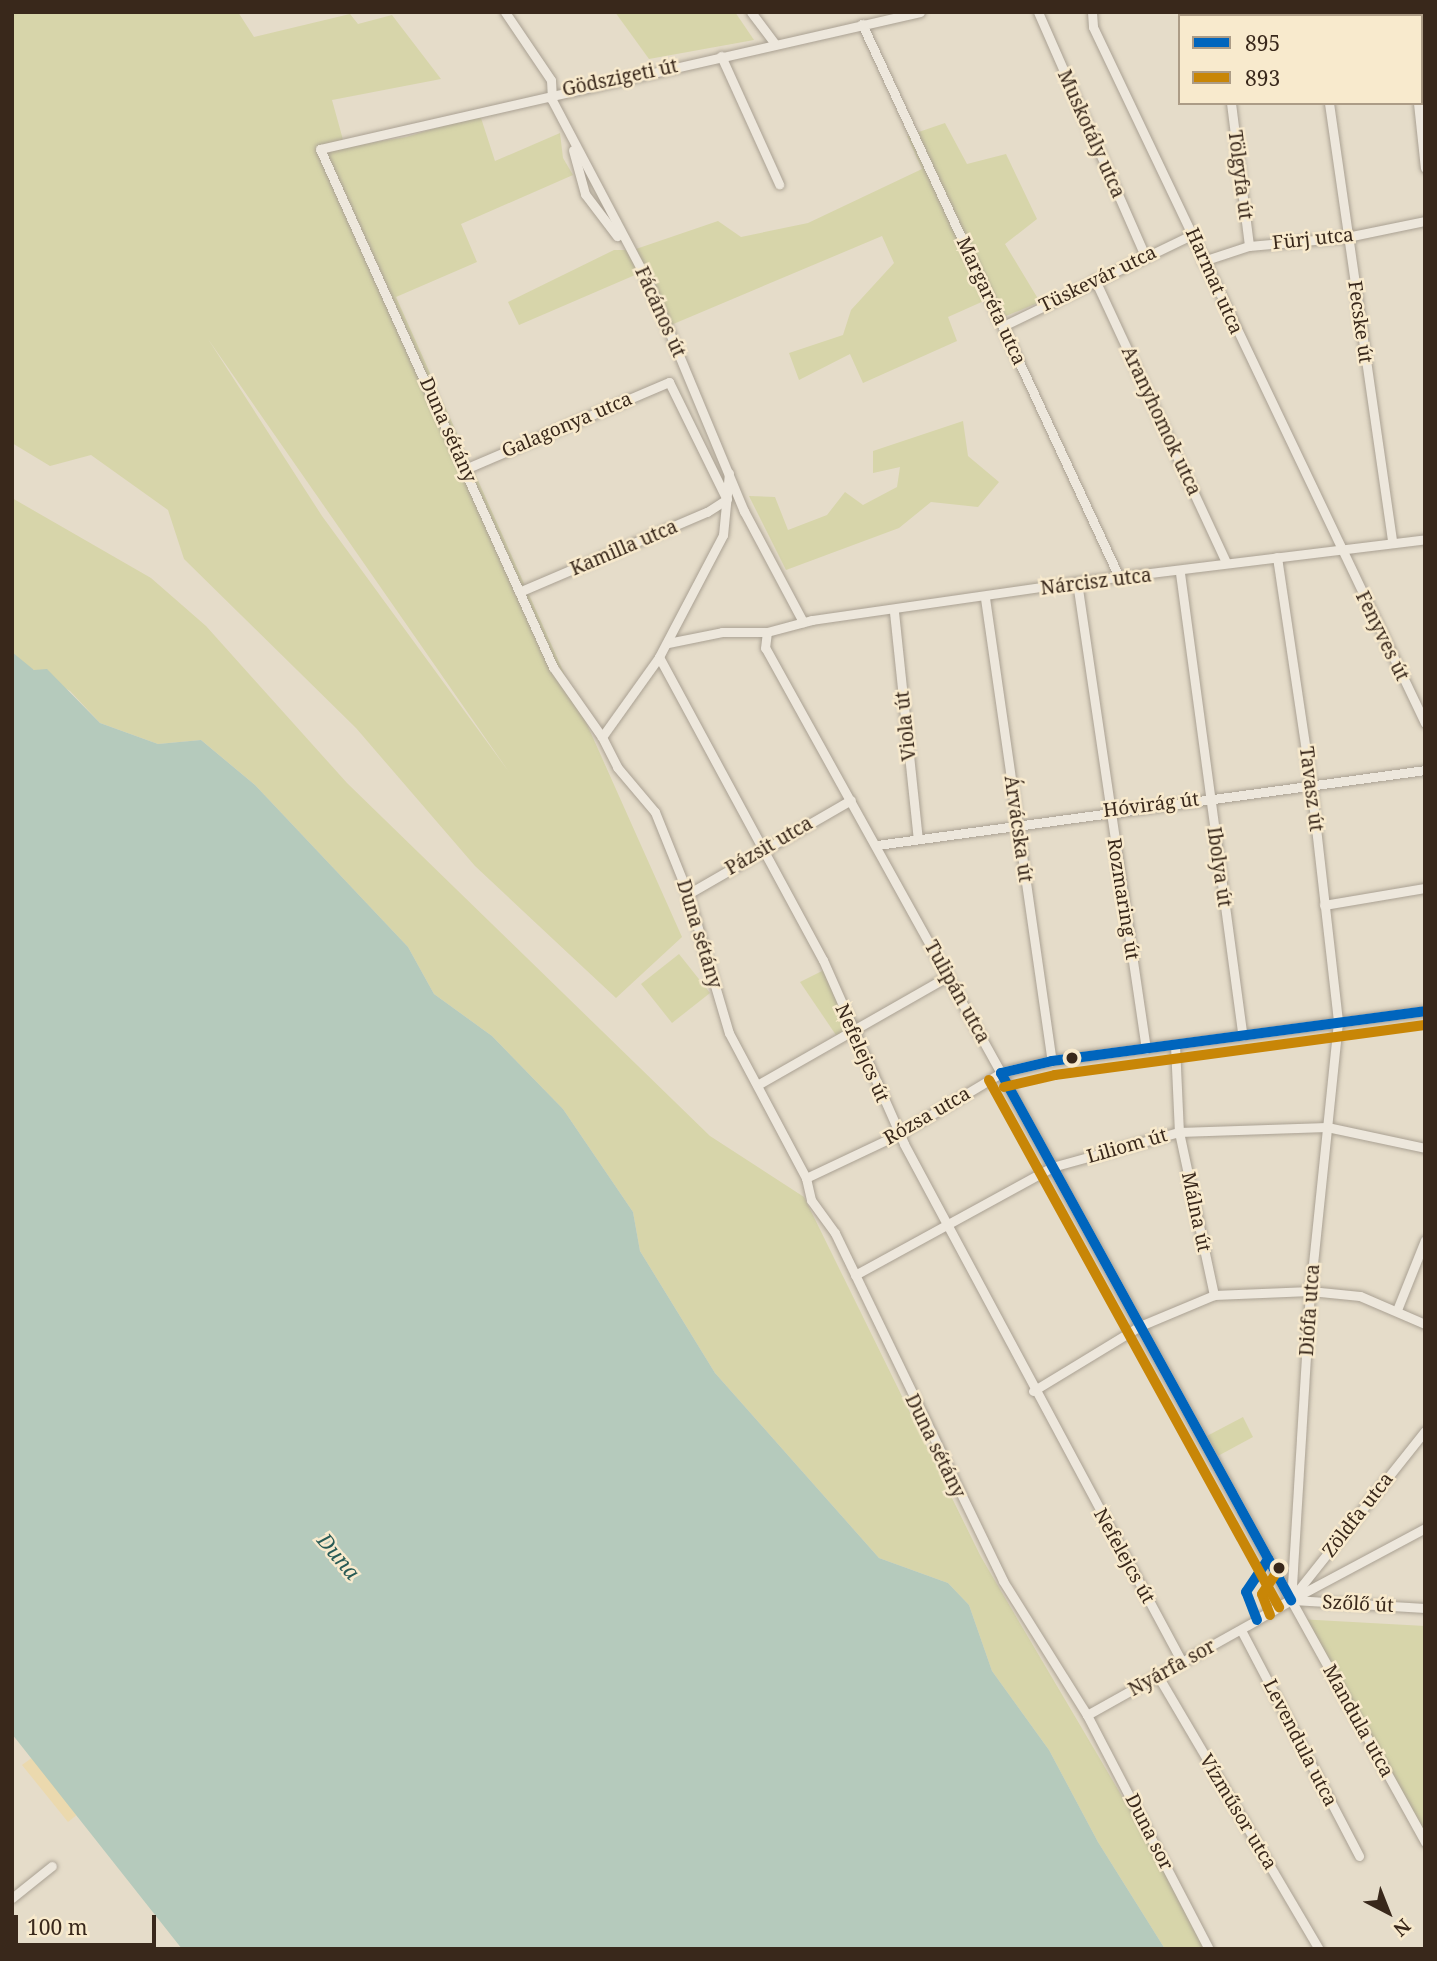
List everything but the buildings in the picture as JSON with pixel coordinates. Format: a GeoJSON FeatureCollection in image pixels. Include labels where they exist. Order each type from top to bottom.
{"type":"FeatureCollection","features":[{"type":"Feature","properties":{"kind":"street","name":"Fácános út"},"geometry":{"type":"LineString","coordinates":[[505,12],[551,80],[552,100],[572,142],[607,199],[625,245],[651,288],[744,512],[803,622]]}},
{"type":"Feature","properties":{"kind":"street"},"geometry":{"type":"LineString","coordinates":[[751,12],[774,43]]}},
{"type":"Feature","properties":{"kind":"street","name":"Gödszigeti út"},"geometry":{"type":"LineString","coordinates":[[320,149],[552,92],[895,15],[920,12]]}},
{"type":"Feature","properties":{"kind":"street","name":"Muskotály utca"},"geometry":{"type":"LineString","coordinates":[[1038,12],[1145,256]]}},
{"type":"Feature","properties":{"kind":"street","name":"Harmat utca"},"geometry":{"type":"LineString","coordinates":[[1092,12],[1093,27],[1193,234],[1203,261],[1339,549]]}},
{"type":"Feature","properties":{"kind":"street","name":"Margaréta utca"},"geometry":{"type":"LineString","coordinates":[[862,24],[1119,577]]}},
{"type":"Feature","properties":{"kind":"street"},"geometry":{"type":"LineString","coordinates":[[721,56],[779,184]]}},
{"type":"Feature","properties":{"kind":"street","name":"Tölgyfa út"},"geometry":{"type":"LineString","coordinates":[[1231,105],[1249,246]]}},
{"type":"Feature","properties":{"kind":"street","name":"Fecske út"},"geometry":{"type":"LineString","coordinates":[[1329,105],[1392,541]]}},
{"type":"Feature","properties":{"kind":"street"},"geometry":{"type":"LineString","coordinates":[[1418,105],[1425,168]]}},
{"type":"Feature","properties":{"kind":"street"},"geometry":{"type":"LineString","coordinates":[[572,142],[585,194],[625,245]]}},
{"type":"Feature","properties":{"kind":"street","name":"Duna sétány"},"geometry":{"type":"LineString","coordinates":[[320,149],[553,667],[602,737],[617,767],[655,812],[688,894],[729,1032],[759,1084],[806,1178],[811,1200],[835,1233],[1003,1581],[1087,1715]]}},
{"type":"Feature","properties":{"kind":"street","name":"Fürj utca"},"geometry":{"type":"LineString","coordinates":[[1203,261],[1249,246],[1348,237],[1425,221]]}},
{"type":"Feature","properties":{"kind":"street","name":"Tüskevár utca"},"geometry":{"type":"LineString","coordinates":[[1003,326],[1193,234]]}},
{"type":"Feature","properties":{"kind":"street","name":"Aranyhomok utca"},"geometry":{"type":"LineString","coordinates":[[1095,280],[1226,562]]}},
{"type":"Feature","properties":{"kind":"street","name":"Galagonya utca"},"geometry":{"type":"LineString","coordinates":[[465,469],[669,382],[727,499]]}},
{"type":"Feature","properties":{"kind":"street"},"geometry":{"type":"LineString","coordinates":[[602,737],[659,657],[723,536],[729,473]]}},
{"type":"Feature","properties":{"kind":"street"},"geometry":{"type":"LineString","coordinates":[[727,499],[744,512]]}},
{"type":"Feature","properties":{"kind":"street","name":"Kamilla utca"},"geometry":{"type":"LineString","coordinates":[[519,592],[707,512],[727,499]]}},
{"type":"Feature","properties":{"kind":"street","name":"Nárcisz utca"},"geometry":{"type":"LineString","coordinates":[[667,643],[722,632],[767,632],[803,622],[894,612],[1077,582],[1180,573],[1226,562],[1425,539]]}},
{"type":"Feature","properties":{"kind":"street","name":"Fenyves út"},"geometry":{"type":"LineString","coordinates":[[1339,549],[1425,723]]}},
{"type":"Feature","properties":{"kind":"street","name":"Tavasz út"},"geometry":{"type":"LineString","coordinates":[[1277,557],[1311,784],[1338,1022]]}},
{"type":"Feature","properties":{"kind":"street","name":"Ibolya út"},"geometry":{"type":"LineString","coordinates":[[1180,573],[1243,1036]]}},
{"type":"Feature","properties":{"kind":"street","name":"Rozmaring út"},"geometry":{"type":"LineString","coordinates":[[1077,582],[1146,1049]]}},
{"type":"Feature","properties":{"kind":"street","name":"Árvácska út"},"geometry":{"type":"LineString","coordinates":[[985,598],[1052,1061]]}},
{"type":"Feature","properties":{"kind":"street","name":"Viola út"},"geometry":{"type":"LineString","coordinates":[[894,612],[918,839]]}},
{"type":"Feature","properties":{"kind":"street","name":"Tulipán utca"},"geometry":{"type":"LineString","coordinates":[[767,632],[765,648],[877,845],[1291,1600]]}},
{"type":"Feature","properties":{"kind":"street","name":"Nefelejcs út"},"geometry":{"type":"LineString","coordinates":[[659,657],[823,960],[852,1032],[899,1134],[1033,1391],[1182,1662]]}},
{"type":"Feature","properties":{"kind":"street","name":"Hóvirág út"},"geometry":{"type":"LineString","coordinates":[[877,845],[1110,810],[1425,770]]}},
{"type":"Feature","properties":{"kind":"street","name":"Pázsit utca"},"geometry":{"type":"LineString","coordinates":[[688,894],[763,847],[851,800]]}},
{"type":"Feature","properties":{"kind":"street"},"geometry":{"type":"LineString","coordinates":[[1324,905],[1425,888]]}},
{"type":"Feature","properties":{"kind":"street"},"geometry":{"type":"LineString","coordinates":[[759,1084],[948,976]]}},
{"type":"Feature","properties":{"kind":"street","name":"Rózsa utca"},"geometry":{"type":"LineString","coordinates":[[806,1178],[899,1134],[1001,1073],[1052,1061],[1425,1011]]}},
{"type":"Feature","properties":{"kind":"street","name":"Diófa utca"},"geometry":{"type":"LineString","coordinates":[[1291,1600],[1310,1291],[1338,1022]]}},
{"type":"Feature","properties":{"kind":"street","name":"Málna út"},"geometry":{"type":"LineString","coordinates":[[1175,1045],[1179,1132],[1214,1295]]}},
{"type":"Feature","properties":{"kind":"street","name":"Liliom út"},"geometry":{"type":"LineString","coordinates":[[855,1275],[1052,1167],[1179,1132],[1327,1127],[1425,1148]]}},
{"type":"Feature","properties":{"kind":"street"},"geometry":{"type":"LineString","coordinates":[[1397,1310],[1425,1240]]}},
{"type":"Feature","properties":{"kind":"street"},"geometry":{"type":"LineString","coordinates":[[1033,1391],[1140,1326],[1214,1295],[1310,1291],[1360,1296],[1425,1324]]}},
{"type":"Feature","properties":{"kind":"street","name":"Zöldfa utca"},"geometry":{"type":"LineString","coordinates":[[1291,1600],[1425,1431]]}},
{"type":"Feature","properties":{"kind":"street"},"geometry":{"type":"LineString","coordinates":[[1257,1620],[1425,1528]]}},
{"type":"Feature","properties":{"kind":"street","name":"Szőlő út"},"geometry":{"type":"LineString","coordinates":[[1291,1600],[1425,1608]]}},
{"type":"Feature","properties":{"kind":"street","name":"Mandula utca"},"geometry":{"type":"LineString","coordinates":[[1291,1600],[1425,1842]]}},
{"type":"Feature","properties":{"kind":"street","name":"Nyárfa sor"},"geometry":{"type":"LineString","coordinates":[[1087,1715],[1257,1620]]}},
{"type":"Feature","properties":{"kind":"street","name":"Levendula utca"},"geometry":{"type":"LineString","coordinates":[[1241,1630],[1359,1856]]}},
{"type":"Feature","properties":{"kind":"street","name":"Vízműsor utca"},"geometry":{"type":"LineString","coordinates":[[1158,1676],[1319,1949]]}},
{"type":"Feature","properties":{"kind":"street","name":"Duna sor"},"geometry":{"type":"LineString","coordinates":[[1087,1715],[1209,1949]]}},
{"type":"Feature","properties":{"kind":"street"},"geometry":{"type":"LineString","coordinates":[[12,1898],[52,1866]]}},
{"type":"Feature","properties":{"kind":"shaded area"},"geometry":{"type":"Polygon","coordinates":[[[12,12],[238,12],[254,37],[350,14],[358,24],[392,15],[441,79],[332,100],[345,147],[406,137],[480,115],[495,161],[560,133],[563,158],[573,175],[461,224],[477,262],[396,297],[682,937],[616,998],[475,866],[356,728],[184,559],[168,510],[91,455],[50,466],[12,443],[12,12]],[[208,339],[322,516],[509,772],[208,339]]]}},
{"type":"Feature","properties":{"kind":"shaded area"},"geometry":{"type":"Polygon","coordinates":[[[615,12],[735,12],[754,40],[649,59],[615,12]]]}},
{"type":"Feature","properties":{"kind":"shaded area"},"geometry":{"type":"Polygon","coordinates":[[[945,123],[967,164],[1006,154],[1037,219],[1005,244],[1040,302],[1006,316],[995,296],[948,317],[957,341],[863,383],[850,354],[799,380],[789,353],[843,335],[851,310],[894,263],[882,236],[671,325],[649,269],[519,325],[508,302],[614,250],[633,250],[718,221],[741,237],[808,223],[922,169],[907,136],[945,123]]]}},
{"type":"Feature","properties":{"kind":"shaded area"},"geometry":{"type":"Polygon","coordinates":[[[963,421],[968,456],[999,482],[978,507],[931,502],[899,528],[786,570],[749,496],[775,497],[788,530],[827,515],[845,492],[863,505],[897,487],[900,467],[873,473],[873,451],[963,421]]]}},
{"type":"Feature","properties":{"kind":"shaded area"},"geometry":{"type":"Polygon","coordinates":[[[12,498],[151,578],[206,626],[347,783],[710,1136],[804,1197],[981,1557],[1212,1949],[1165,1949],[1098,1842],[1049,1750],[992,1671],[969,1605],[948,1583],[879,1558],[715,1373],[640,1251],[633,1212],[563,1109],[492,1036],[434,994],[408,947],[255,785],[201,740],[158,744],[100,723],[70,691],[17,660],[12,652],[12,498]]]}},
{"type":"Feature","properties":{"kind":"shaded area"},"geometry":{"type":"Polygon","coordinates":[[[679,954],[710,993],[672,1023],[641,984],[679,954]]]}},
{"type":"Feature","properties":{"kind":"shaded area"},"geometry":{"type":"Polygon","coordinates":[[[824,970],[849,1031],[838,1038],[800,982],[824,970]]]}},
{"type":"Feature","properties":{"kind":"shaded area"},"geometry":{"type":"Polygon","coordinates":[[[1243,1417],[1253,1437],[1216,1457],[1205,1437],[1243,1417]]]}},
{"type":"Feature","properties":{"kind":"shaded area"},"geometry":{"type":"Polygon","coordinates":[[[1298,1619],[1425,1626],[1425,1834],[1298,1619]]]}},
{"type":"Feature","properties":{"kind":"sand"},"geometry":{"type":"Polygon","coordinates":[[[33,1757],[78,1814],[68,1822],[22,1765],[33,1757]]]}},
{"type":"Feature","properties":{"kind":"water","name":"Duna"},"geometry":{"type":"Polygon","coordinates":[[[12,652],[34,670],[47,669],[100,723],[158,744],[201,740],[255,785],[408,947],[434,994],[492,1036],[563,1109],[633,1212],[640,1251],[715,1373],[879,1558],[948,1583],[969,1605],[992,1671],[1049,1750],[1098,1842],[1165,1949],[182,1949],[12,1734],[12,652]]]}},
{"type":"Feature","properties":{"kind":"transit line","name":"895"},"geometry":{"type":"LineString","coordinates":[[1001,1073],[1052,1061],[1425,1011]]}},
{"type":"Feature","properties":{"kind":"transit line","name":"893"},"geometry":{"type":"LineString","coordinates":[[1004,1087],[1055,1075],[1425,1025]]}},
{"type":"Feature","properties":{"kind":"transit line","name":"895"},"geometry":{"type":"LineString","coordinates":[[1001,1073],[1291,1600]]}},
{"type":"Feature","properties":{"kind":"transit line","name":"893"},"geometry":{"type":"LineString","coordinates":[[989,1080],[1279,1607]]}},
{"type":"Feature","properties":{"kind":"transit line","name":"895"},"geometry":{"type":"LineString","coordinates":[[1257,1620],[1246,1592],[1268,1559]]}},
{"type":"Feature","properties":{"kind":"transit line","name":"893"},"geometry":{"type":"LineString","coordinates":[[1270,1615],[1262,1594],[1280,1567]]}}]}
